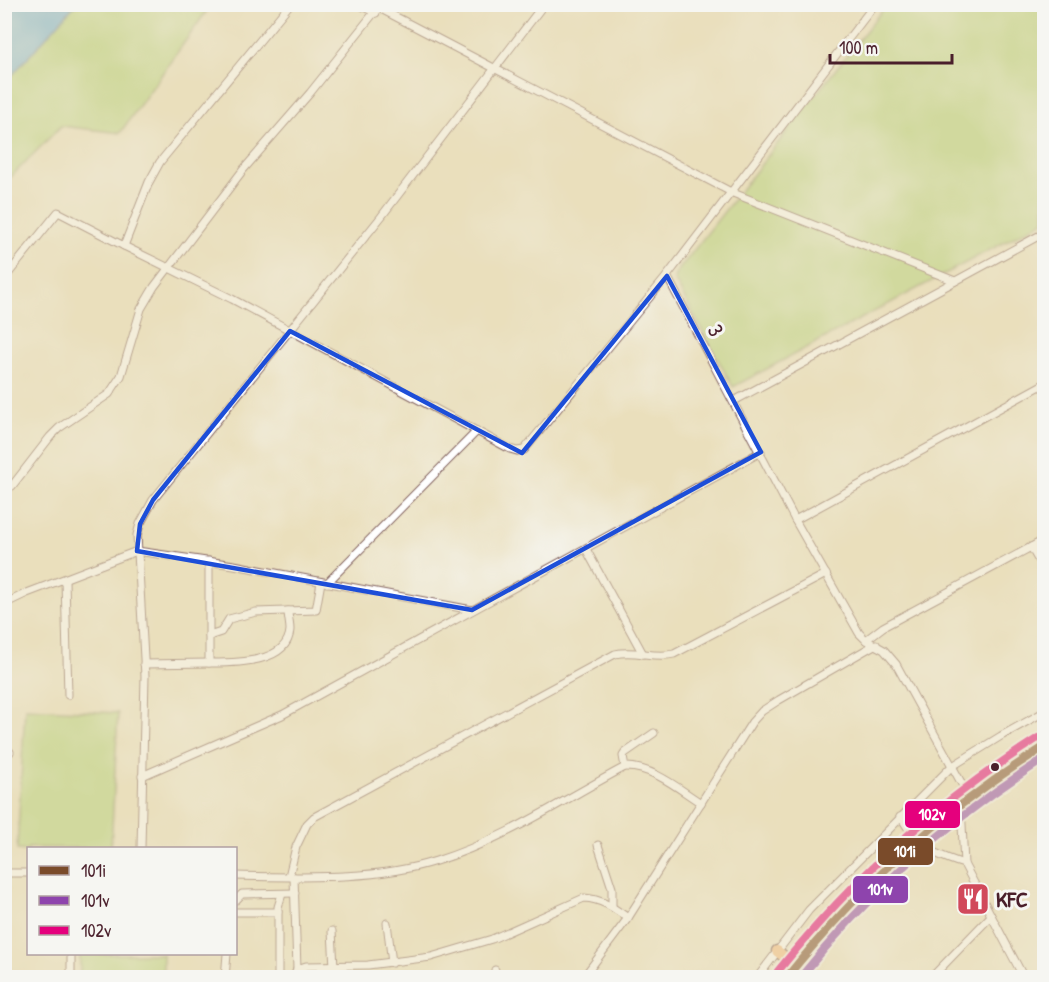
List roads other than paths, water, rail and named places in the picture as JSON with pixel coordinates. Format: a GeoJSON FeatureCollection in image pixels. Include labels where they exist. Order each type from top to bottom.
{"type":"FeatureCollection","features":[{"type":"Feature","properties":{"kind":"main road"},"geometry":{"type":"LineString","coordinates":[[786,978],[866,887],[916,840],[965,801],[1044,747]]}},
{"type":"Feature","properties":{"kind":"main road"},"geometry":{"type":"LineString","coordinates":[[777,951],[796,966]]}},
{"type":"Feature","properties":{"kind":"street"},"geometry":{"type":"LineString","coordinates":[[124,246],[146,189],[160,162],[290,4]]}},
{"type":"Feature","properties":{"kind":"street"},"geometry":{"type":"LineString","coordinates":[[358,4],[378,8],[733,193],[955,281]]}},
{"type":"Feature","properties":{"kind":"street"},"geometry":{"type":"LineString","coordinates":[[141,847],[144,664],[137,550],[140,524],[153,500],[290,331],[544,4]]}},
{"type":"Feature","properties":{"kind":"street"},"geometry":{"type":"LineString","coordinates":[[4,279],[58,212],[232,299],[510,448],[517,451],[524,450],[733,193],[875,4]]}},
{"type":"Feature","properties":{"kind":"street"},"geometry":{"type":"LineString","coordinates":[[12,486],[59,428],[109,394],[121,376],[128,359],[141,309],[154,287],[237,178],[378,8]]}},
{"type":"Feature","properties":{"kind":"street"},"geometry":{"type":"LineString","coordinates":[[734,401],[1044,233]]}},
{"type":"Feature","properties":{"kind":"street","name":"3"},"geometry":{"type":"LineString","coordinates":[[667,276],[795,520],[859,633],[866,640]]}},
{"type":"Feature","properties":{"kind":"street"},"geometry":{"type":"LineString","coordinates":[[795,520],[1044,384]]}},
{"type":"Feature","properties":{"kind":"street"},"geometry":{"type":"LineString","coordinates":[[209,636],[221,632],[229,619],[256,612],[316,610],[324,582],[477,431]]}},
{"type":"Feature","properties":{"kind":"street"},"geometry":{"type":"LineString","coordinates":[[142,776],[282,715],[761,452]]}},
{"type":"Feature","properties":{"kind":"street"},"geometry":{"type":"LineString","coordinates":[[866,640],[883,627],[1044,540]]}},
{"type":"Feature","properties":{"kind":"street"},"geometry":{"type":"LineString","coordinates":[[1031,547],[1044,570]]}},
{"type":"Feature","properties":{"kind":"street"},"geometry":{"type":"LineString","coordinates":[[586,549],[643,654]]}},
{"type":"Feature","properties":{"kind":"street"},"geometry":{"type":"LineString","coordinates":[[4,604],[137,550],[209,561],[472,610]]}},
{"type":"Feature","properties":{"kind":"street"},"geometry":{"type":"LineString","coordinates":[[209,561],[209,663]]}},
{"type":"Feature","properties":{"kind":"street"},"geometry":{"type":"LineString","coordinates":[[294,978],[297,969],[295,893],[292,877],[296,847],[307,824],[314,817],[615,654],[628,651],[657,657],[674,654],[826,574]]}},
{"type":"Feature","properties":{"kind":"street"},"geometry":{"type":"LineString","coordinates":[[65,580],[68,695]]}},
{"type":"Feature","properties":{"kind":"street"},"geometry":{"type":"LineString","coordinates":[[144,664],[251,661],[274,655],[282,648],[290,632],[288,611]]}},
{"type":"Feature","properties":{"kind":"street"},"geometry":{"type":"LineString","coordinates":[[866,640],[885,650],[896,664],[951,767],[965,801],[964,864],[1024,978]]}},
{"type":"Feature","properties":{"kind":"street"},"geometry":{"type":"LineString","coordinates":[[583,978],[628,918],[739,740],[762,711],[876,644]]}},
{"type":"Feature","properties":{"kind":"street"},"geometry":{"type":"LineString","coordinates":[[757,978],[809,910],[951,767],[1044,712]]}},
{"type":"Feature","properties":{"kind":"street"},"geometry":{"type":"LineString","coordinates":[[625,767],[623,756],[625,753],[654,732]]}},
{"type":"Feature","properties":{"kind":"street"},"geometry":{"type":"LineString","coordinates":[[4,746],[10,752]]}},
{"type":"Feature","properties":{"kind":"street"},"geometry":{"type":"LineString","coordinates":[[237,876],[292,877],[378,873],[436,861],[500,836],[625,767],[637,766],[701,803]]}},
{"type":"Feature","properties":{"kind":"street"},"geometry":{"type":"LineString","coordinates":[[900,817],[916,840],[949,860],[964,864]]}},
{"type":"Feature","properties":{"kind":"street"},"geometry":{"type":"LineString","coordinates":[[598,845],[612,888],[612,906]]}},
{"type":"Feature","properties":{"kind":"street"},"geometry":{"type":"LineString","coordinates":[[4,873],[27,873]]}},
{"type":"Feature","properties":{"kind":"street"},"geometry":{"type":"LineString","coordinates":[[237,899],[242,894],[295,893]]}},
{"type":"Feature","properties":{"kind":"street"},"geometry":{"type":"LineString","coordinates":[[278,978],[278,912],[282,894]]}},
{"type":"Feature","properties":{"kind":"street"},"geometry":{"type":"LineString","coordinates":[[297,969],[306,966],[334,967],[392,963],[431,957],[492,939],[584,898],[595,899],[612,906],[628,918]]}},
{"type":"Feature","properties":{"kind":"street"},"geometry":{"type":"LineString","coordinates":[[237,912],[278,912]]}},
{"type":"Feature","properties":{"kind":"street"},"geometry":{"type":"LineString","coordinates":[[931,978],[991,916]]}},
{"type":"Feature","properties":{"kind":"street"},"geometry":{"type":"LineString","coordinates":[[387,923],[392,963]]}},
{"type":"Feature","properties":{"kind":"street"},"geometry":{"type":"LineString","coordinates":[[332,931],[334,967]]}},
{"type":"Feature","properties":{"kind":"street"},"geometry":{"type":"LineString","coordinates":[[71,955],[71,978]]}},
{"type":"Feature","properties":{"kind":"street"},"geometry":{"type":"LineString","coordinates":[[225,978],[227,955]]}},
{"type":"Feature","properties":{"kind":"water"},"geometry":{"type":"Polygon","coordinates":[[[4,5],[75,5],[5,83],[4,5]]]}},
{"type":"Feature","properties":{"kind":"place","name":"KFC"},"geometry":{"type":"Point","coordinates":[973,899]}}]}
